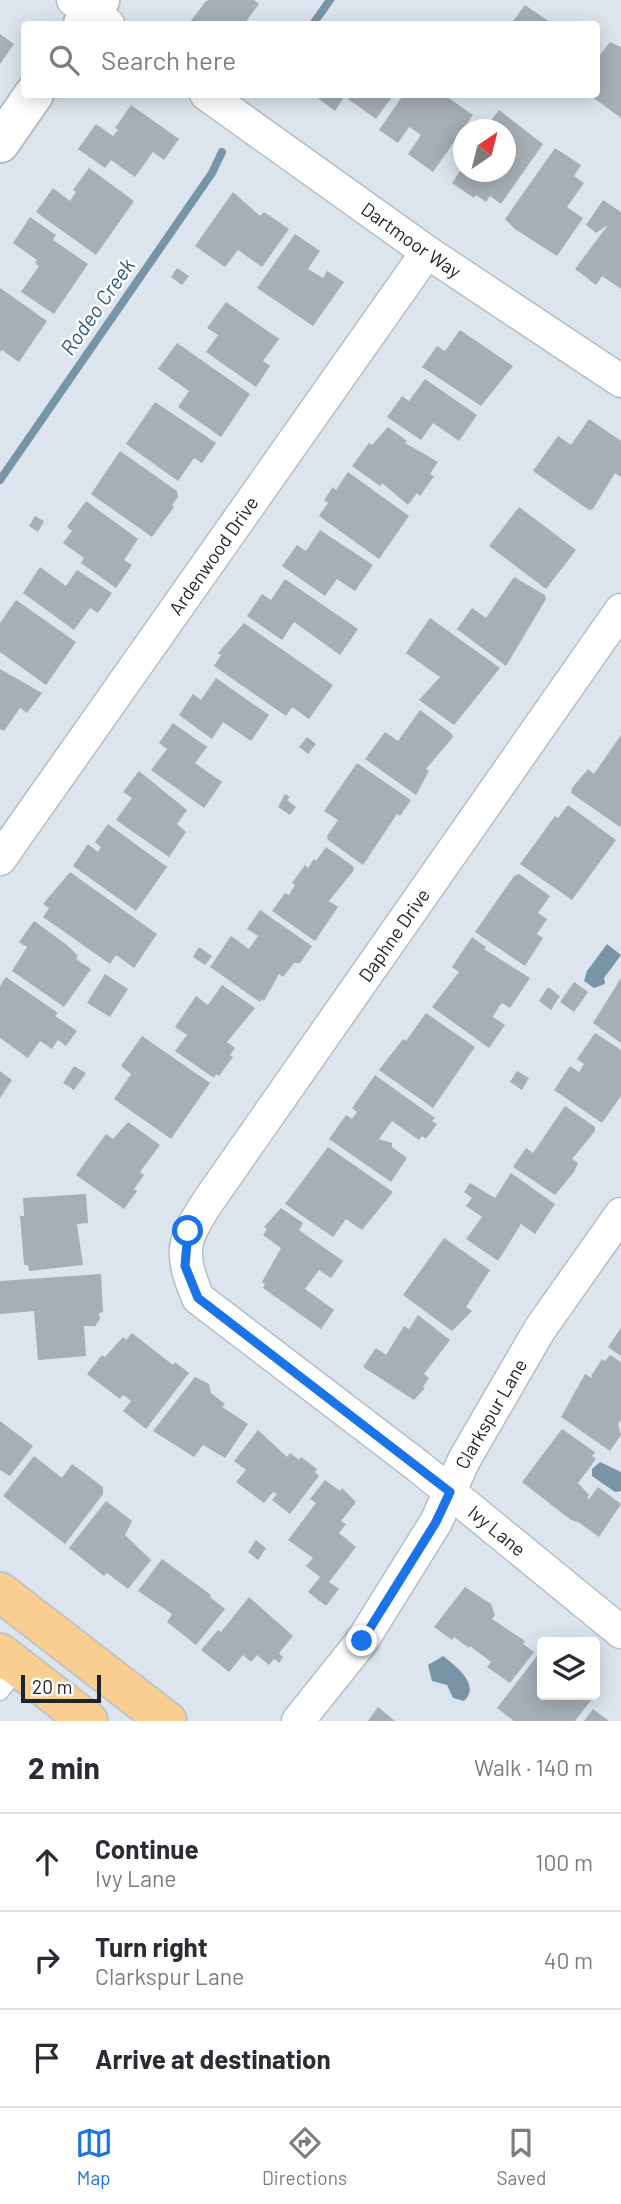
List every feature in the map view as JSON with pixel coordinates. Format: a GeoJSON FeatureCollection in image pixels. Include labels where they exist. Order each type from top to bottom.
{"type":"FeatureCollection","features":[{"type":"Feature","properties":{"kind":"main road"},"geometry":{"type":"LineString","coordinates":[[0,1592],[167,1721]]}},
{"type":"Feature","properties":{"kind":"main road"},"geometry":{"type":"LineString","coordinates":[[6,1671],[88,1721]]}},
{"type":"Feature","properties":{"kind":"street"},"geometry":{"type":"LineString","coordinates":[[0,143],[31,98]]}},
{"type":"Feature","properties":{"kind":"street","name":"Dartmoor Way"},"geometry":{"type":"LineString","coordinates":[[212,98],[427,253],[621,381]]}},
{"type":"Feature","properties":{"kind":"street","name":"Ardenwood Drive"},"geometry":{"type":"LineString","coordinates":[[0,859],[427,253]]}},
{"type":"Feature","properties":{"kind":"street","name":"Daphne Drive"},"geometry":{"type":"LineString","coordinates":[[185,1266],[188,1231],[621,610]]}},
{"type":"Feature","properties":{"kind":"street","name":"Clarkspur Lane"},"geometry":{"type":"LineString","coordinates":[[298,1721],[362,1641],[436,1522],[464,1460],[540,1329],[621,1214]]}},
{"type":"Feature","properties":{"kind":"street","name":"Ivy Lane"},"geometry":{"type":"LineString","coordinates":[[185,1266],[198,1298],[450,1492],[621,1632]]}},
{"type":"Feature","properties":{"kind":"water"},"geometry":{"type":"Polygon","coordinates":[[[607,944],[621,955],[604,978],[605,984],[594,988],[584,981],[587,971],[607,944]]]}},
{"type":"Feature","properties":{"kind":"water"},"geometry":{"type":"Polygon","coordinates":[[[600,1462],[621,1472],[621,1491],[615,1492],[592,1476],[592,1469],[600,1462]]]}},
{"type":"Feature","properties":{"kind":"water"},"geometry":{"type":"Polygon","coordinates":[[[443,1656],[460,1670],[468,1682],[469,1695],[464,1701],[453,1698],[447,1685],[432,1681],[428,1665],[443,1656]]]}},
{"type":"Feature","properties":{"kind":"building"},"geometry":{"type":"Polygon","coordinates":[[[254,0],[259,4],[246,21],[191,21],[206,1],[254,0]]]}},
{"type":"Feature","properties":{"kind":"building"},"geometry":{"type":"Polygon","coordinates":[[[525,5],[549,21],[513,21],[525,5]]]}},
{"type":"Feature","properties":{"kind":"building"},"geometry":{"type":"Polygon","coordinates":[[[0,34],[14,44],[0,64],[0,34]]]}},
{"type":"Feature","properties":{"kind":"building"},"geometry":{"type":"Polygon","coordinates":[[[610,42],[621,47],[621,118],[594,98],[600,98],[600,55],[610,42]]]}},
{"type":"Feature","properties":{"kind":"building"},"geometry":{"type":"Polygon","coordinates":[[[317,98],[343,98],[335,111],[317,98]]]}},
{"type":"Feature","properties":{"kind":"building"},"geometry":{"type":"Polygon","coordinates":[[[349,98],[391,98],[376,119],[349,98]]]}},
{"type":"Feature","properties":{"kind":"building"},"geometry":{"type":"Polygon","coordinates":[[[401,98],[449,98],[473,115],[470,119],[453,119],[453,144],[433,172],[408,154],[421,135],[409,127],[398,143],[379,130],[401,98]]]}},
{"type":"Feature","properties":{"kind":"building"},"geometry":{"type":"Polygon","coordinates":[[[131,105],[179,139],[164,160],[153,152],[135,177],[111,160],[105,168],[78,149],[96,124],[113,136],[118,130],[115,128],[131,105]]]}},
{"type":"Feature","properties":{"kind":"building"},"geometry":{"type":"Polygon","coordinates":[[[499,110],[511,119],[492,119],[499,110]]]}},
{"type":"Feature","properties":{"kind":"building"},"geometry":{"type":"Polygon","coordinates":[[[516,123],[543,144],[501,204],[490,196],[486,202],[476,195],[474,198],[452,183],[516,182],[516,123]]]}},
{"type":"Feature","properties":{"kind":"building"},"geometry":{"type":"Polygon","coordinates":[[[555,148],[581,165],[574,176],[584,183],[567,207],[583,218],[557,256],[515,229],[505,219],[555,148]]]}},
{"type":"Feature","properties":{"kind":"building"},"geometry":{"type":"Polygon","coordinates":[[[89,168],[134,201],[96,255],[36,212],[53,188],[70,201],[76,192],[73,190],[89,168]]]}},
{"type":"Feature","properties":{"kind":"building"},"geometry":{"type":"Polygon","coordinates":[[[233,192],[260,216],[264,212],[289,229],[262,267],[238,250],[225,267],[195,246],[233,192]]]}},
{"type":"Feature","properties":{"kind":"building"},"geometry":{"type":"Polygon","coordinates":[[[603,200],[621,212],[621,289],[602,276],[596,285],[575,269],[608,225],[596,233],[586,225],[603,200]]]}},
{"type":"Feature","properties":{"kind":"building"},"geometry":{"type":"Polygon","coordinates":[[[30,217],[56,235],[53,240],[88,264],[54,314],[21,292],[39,266],[35,263],[37,260],[13,243],[30,217]]]}},
{"type":"Feature","properties":{"kind":"building"},"geometry":{"type":"Polygon","coordinates":[[[295,234],[320,251],[308,269],[323,278],[327,271],[344,282],[313,326],[257,288],[295,234]]]}},
{"type":"Feature","properties":{"kind":"building"},"geometry":{"type":"Polygon","coordinates":[[[177,268],[189,276],[182,285],[171,277],[177,268]]]}},
{"type":"Feature","properties":{"kind":"building"},"geometry":{"type":"Polygon","coordinates":[[[0,288],[47,321],[19,362],[2,350],[0,352],[0,288]]]}},
{"type":"Feature","properties":{"kind":"building"},"geometry":{"type":"Polygon","coordinates":[[[226,302],[279,339],[263,361],[270,366],[256,387],[206,352],[218,335],[207,328],[226,302]]]}},
{"type":"Feature","properties":{"kind":"building"},"geometry":{"type":"Polygon","coordinates":[[[460,330],[513,366],[481,406],[422,367],[437,346],[445,351],[460,330]]]}},
{"type":"Feature","properties":{"kind":"building"},"geometry":{"type":"Polygon","coordinates":[[[177,343],[250,394],[221,437],[178,407],[189,391],[158,369],[177,343]]]}},
{"type":"Feature","properties":{"kind":"building"},"geometry":{"type":"Polygon","coordinates":[[[425,379],[477,415],[459,441],[433,423],[421,440],[387,417],[402,396],[409,401],[425,379]]]}},
{"type":"Feature","properties":{"kind":"building"},"geometry":{"type":"Polygon","coordinates":[[[155,402],[216,443],[202,463],[194,458],[178,481],[126,444],[155,402]]]}},
{"type":"Feature","properties":{"kind":"building"},"geometry":{"type":"Polygon","coordinates":[[[589,419],[621,441],[621,477],[615,473],[593,509],[589,510],[533,471],[558,436],[571,445],[589,419]]]}},
{"type":"Feature","properties":{"kind":"building"},"geometry":{"type":"Polygon","coordinates":[[[388,427],[407,441],[405,443],[438,462],[430,474],[434,476],[420,496],[417,493],[408,505],[382,483],[380,486],[352,466],[369,443],[372,445],[388,427]]]}},
{"type":"Feature","properties":{"kind":"building"},"geometry":{"type":"Polygon","coordinates":[[[120,451],[177,491],[178,497],[172,505],[174,507],[152,537],[91,494],[120,451]]]}},
{"type":"Feature","properties":{"kind":"building"},"geometry":{"type":"Polygon","coordinates":[[[348,472],[409,516],[379,559],[319,516],[328,503],[324,500],[333,487],[336,490],[348,472]]]}},
{"type":"Feature","properties":{"kind":"building"},"geometry":{"type":"Polygon","coordinates":[[[86,501],[138,539],[124,560],[132,565],[116,588],[81,563],[84,558],[63,543],[72,531],[67,527],[86,501]]]}},
{"type":"Feature","properties":{"kind":"building"},"geometry":{"type":"Polygon","coordinates":[[[519,507],[576,550],[546,589],[489,546],[519,507]]]}},
{"type":"Feature","properties":{"kind":"building"},"geometry":{"type":"Polygon","coordinates":[[[35,516],[44,521],[38,532],[29,526],[35,516]]]}},
{"type":"Feature","properties":{"kind":"building"},"geometry":{"type":"Polygon","coordinates":[[[320,530],[373,565],[355,591],[337,579],[325,596],[282,566],[297,545],[306,551],[320,530]]]}},
{"type":"Feature","properties":{"kind":"building"},"geometry":{"type":"Polygon","coordinates":[[[40,567],[66,586],[77,570],[112,593],[98,613],[90,608],[74,630],[23,593],[40,567]]]}},
{"type":"Feature","properties":{"kind":"building"},"geometry":{"type":"Polygon","coordinates":[[[514,577],[545,595],[546,599],[506,666],[457,629],[472,608],[486,618],[514,577]]]}},
{"type":"Feature","properties":{"kind":"building"},"geometry":{"type":"Polygon","coordinates":[[[285,579],[358,629],[340,655],[294,622],[282,640],[247,616],[262,594],[271,600],[285,579]]]}},
{"type":"Feature","properties":{"kind":"building"},"geometry":{"type":"Polygon","coordinates":[[[16,600],[76,642],[46,685],[0,652],[0,623],[16,600]]]}},
{"type":"Feature","properties":{"kind":"building"},"geometry":{"type":"Polygon","coordinates":[[[430,618],[500,668],[454,725],[419,700],[440,677],[406,653],[430,618]]]}},
{"type":"Feature","properties":{"kind":"building"},"geometry":{"type":"Polygon","coordinates":[[[244,623],[333,685],[309,719],[292,707],[286,716],[214,666],[221,655],[218,653],[244,623]]]}},
{"type":"Feature","properties":{"kind":"building"},"geometry":{"type":"Polygon","coordinates":[[[0,669],[42,693],[27,713],[20,708],[4,731],[0,729],[0,669]]]}},
{"type":"Feature","properties":{"kind":"building"},"geometry":{"type":"Polygon","coordinates":[[[216,678],[269,715],[251,741],[223,722],[212,739],[179,715],[193,694],[201,700],[216,678]]]}},
{"type":"Feature","properties":{"kind":"building"},"geometry":{"type":"Polygon","coordinates":[[[420,710],[453,737],[426,769],[429,771],[416,795],[365,759],[385,732],[398,741],[420,710]]]}},
{"type":"Feature","properties":{"kind":"building"},"geometry":{"type":"Polygon","coordinates":[[[173,723],[207,747],[195,763],[222,782],[204,808],[151,770],[167,749],[159,743],[173,723]]]}},
{"type":"Feature","properties":{"kind":"building"},"geometry":{"type":"Polygon","coordinates":[[[621,735],[620,827],[571,793],[588,769],[594,774],[621,735]]]}},
{"type":"Feature","properties":{"kind":"building"},"geometry":{"type":"Polygon","coordinates":[[[307,737],[316,744],[308,754],[299,747],[307,737]]]}},
{"type":"Feature","properties":{"kind":"building"},"geometry":{"type":"Polygon","coordinates":[[[357,763],[411,800],[400,816],[397,814],[363,865],[328,840],[327,836],[338,820],[324,811],[357,763]]]}},
{"type":"Feature","properties":{"kind":"building"},"geometry":{"type":"Polygon","coordinates":[[[139,771],[187,810],[177,824],[186,832],[169,857],[116,820],[132,798],[123,792],[139,771]]]}},
{"type":"Feature","properties":{"kind":"building"},"geometry":{"type":"Polygon","coordinates":[[[285,794],[290,797],[287,800],[296,807],[290,815],[278,807],[285,794]]]}},
{"type":"Feature","properties":{"kind":"building"},"geometry":{"type":"Polygon","coordinates":[[[568,805],[616,840],[572,900],[520,864],[555,816],[558,818],[568,805]]]}},
{"type":"Feature","properties":{"kind":"building"},"geometry":{"type":"Polygon","coordinates":[[[108,824],[167,867],[136,911],[73,866],[88,844],[98,852],[101,847],[95,842],[108,824]]]}},
{"type":"Feature","properties":{"kind":"building"},"geometry":{"type":"Polygon","coordinates":[[[326,847],[353,866],[354,870],[329,901],[338,907],[315,941],[272,911],[285,893],[289,895],[295,885],[292,883],[305,865],[308,868],[326,847]]]}},
{"type":"Feature","properties":{"kind":"building"},"geometry":{"type":"Polygon","coordinates":[[[70,872],[157,934],[134,968],[116,955],[110,964],[43,917],[49,908],[43,904],[70,872]]]}},
{"type":"Feature","properties":{"kind":"building"},"geometry":{"type":"Polygon","coordinates":[[[519,874],[550,896],[538,913],[547,919],[537,934],[543,938],[525,966],[475,932],[514,876],[519,874]]]}},
{"type":"Feature","properties":{"kind":"building"},"geometry":{"type":"Polygon","coordinates":[[[260,910],[312,946],[300,963],[294,963],[283,977],[279,974],[264,1001],[262,999],[260,1002],[210,967],[231,936],[249,949],[258,936],[247,929],[260,910]]]}},
{"type":"Feature","properties":{"kind":"building"},"geometry":{"type":"Polygon","coordinates":[[[34,921],[67,945],[78,956],[76,959],[91,969],[64,1007],[12,971],[27,947],[19,942],[34,921]]]}},
{"type":"Feature","properties":{"kind":"building"},"geometry":{"type":"Polygon","coordinates":[[[472,937],[486,947],[484,949],[530,978],[510,1008],[502,1003],[498,1008],[493,1017],[505,1025],[489,1048],[432,1007],[459,972],[452,967],[472,937]]]}},
{"type":"Feature","properties":{"kind":"building"},"geometry":{"type":"Polygon","coordinates":[[[199,947],[212,956],[205,965],[193,957],[199,947]]]}},
{"type":"Feature","properties":{"kind":"building"},"geometry":{"type":"Polygon","coordinates":[[[105,974],[128,989],[110,1017],[87,1003],[105,974]]]}},
{"type":"Feature","properties":{"kind":"building"},"geometry":{"type":"Polygon","coordinates":[[[6,977],[58,1013],[55,1016],[77,1031],[66,1046],[58,1040],[52,1049],[40,1041],[28,1058],[0,1038],[0,986],[6,977]]]}},
{"type":"Feature","properties":{"kind":"building"},"geometry":{"type":"Polygon","coordinates":[[[621,978],[621,1043],[593,1023],[621,978]]]}},
{"type":"Feature","properties":{"kind":"building"},"geometry":{"type":"Polygon","coordinates":[[[574,982],[588,992],[574,1012],[560,1002],[574,982]]]}},
{"type":"Feature","properties":{"kind":"building"},"geometry":{"type":"Polygon","coordinates":[[[222,985],[255,1008],[227,1042],[235,1048],[230,1055],[233,1057],[219,1076],[216,1074],[214,1078],[175,1051],[187,1035],[175,1027],[196,996],[208,1005],[222,985]]]}},
{"type":"Feature","properties":{"kind":"building"},"geometry":{"type":"Polygon","coordinates":[[[548,987],[560,996],[551,1010],[539,1001],[548,987]]]}},
{"type":"Feature","properties":{"kind":"building"},"geometry":{"type":"Polygon","coordinates":[[[426,1013],[475,1047],[433,1108],[379,1070],[403,1039],[406,1041],[426,1013]]]}},
{"type":"Feature","properties":{"kind":"building"},"geometry":{"type":"Polygon","coordinates":[[[595,1033],[621,1050],[621,1096],[602,1123],[554,1090],[570,1066],[579,1072],[584,1064],[577,1059],[595,1033]]]}},
{"type":"Feature","properties":{"kind":"building"},"geometry":{"type":"Polygon","coordinates":[[[142,1036],[210,1083],[171,1139],[114,1099],[131,1074],[121,1066],[142,1036]]]}},
{"type":"Feature","properties":{"kind":"building"},"geometry":{"type":"Polygon","coordinates":[[[74,1066],[86,1073],[74,1090],[63,1083],[74,1066]]]}},
{"type":"Feature","properties":{"kind":"building"},"geometry":{"type":"Polygon","coordinates":[[[0,1071],[12,1080],[0,1098],[0,1071]]]}},
{"type":"Feature","properties":{"kind":"building"},"geometry":{"type":"Polygon","coordinates":[[[517,1071],[529,1078],[522,1090],[510,1082],[517,1071]]]}},
{"type":"Feature","properties":{"kind":"building"},"geometry":{"type":"Polygon","coordinates":[[[375,1075],[435,1118],[432,1121],[437,1124],[426,1139],[422,1136],[419,1140],[392,1121],[379,1139],[392,1143],[392,1147],[407,1158],[391,1182],[329,1139],[346,1115],[352,1119],[357,1112],[352,1108],[375,1075]]]}},
{"type":"Feature","properties":{"kind":"building"},"geometry":{"type":"Polygon","coordinates":[[[565,1106],[595,1127],[595,1131],[572,1159],[578,1163],[574,1172],[555,1195],[513,1167],[526,1148],[533,1153],[565,1106]]]}},
{"type":"Feature","properties":{"kind":"building"},"geometry":{"type":"Polygon","coordinates":[[[128,1122],[160,1145],[140,1172],[144,1175],[124,1209],[76,1175],[106,1134],[113,1139],[128,1122]]]}},
{"type":"Feature","properties":{"kind":"building"},"geometry":{"type":"Polygon","coordinates":[[[328,1147],[393,1192],[362,1230],[346,1219],[333,1237],[285,1204],[328,1147]]]}},
{"type":"Feature","properties":{"kind":"building"},"geometry":{"type":"Polygon","coordinates":[[[511,1173],[555,1204],[535,1234],[521,1224],[498,1261],[466,1239],[482,1217],[466,1206],[472,1198],[464,1192],[470,1183],[495,1198],[511,1173]]]}},
{"type":"Feature","properties":{"kind":"building"},"geometry":{"type":"Polygon","coordinates":[[[86,1194],[88,1223],[77,1224],[83,1265],[29,1271],[28,1265],[24,1265],[20,1216],[24,1216],[23,1198],[86,1194]]]}},
{"type":"Feature","properties":{"kind":"building"},"geometry":{"type":"Polygon","coordinates":[[[281,1208],[303,1223],[299,1230],[343,1261],[331,1278],[319,1270],[305,1289],[334,1310],[321,1329],[263,1288],[265,1284],[262,1282],[281,1248],[263,1235],[267,1229],[264,1227],[281,1208]]]}},
{"type":"Feature","properties":{"kind":"building"},"geometry":{"type":"Polygon","coordinates":[[[444,1238],[490,1270],[466,1307],[472,1311],[452,1331],[403,1295],[444,1238]]]}},
{"type":"Feature","properties":{"kind":"building"},"geometry":{"type":"Polygon","coordinates":[[[101,1274],[103,1312],[99,1313],[100,1319],[95,1326],[84,1326],[86,1356],[38,1360],[34,1311],[0,1314],[0,1281],[101,1274]]]}},
{"type":"Feature","properties":{"kind":"building"},"geometry":{"type":"Polygon","coordinates":[[[418,1315],[450,1340],[424,1374],[429,1378],[423,1387],[425,1388],[414,1400],[363,1367],[376,1348],[386,1355],[404,1326],[409,1329],[418,1315]]]}},
{"type":"Feature","properties":{"kind":"building"},"geometry":{"type":"Polygon","coordinates":[[[621,1328],[621,1356],[608,1347],[621,1328]]]}},
{"type":"Feature","properties":{"kind":"building"},"geometry":{"type":"Polygon","coordinates":[[[132,1333],[173,1365],[175,1362],[189,1373],[146,1429],[123,1411],[131,1401],[123,1395],[120,1399],[87,1374],[102,1355],[105,1357],[123,1337],[126,1340],[132,1333]]]}},
{"type":"Feature","properties":{"kind":"building"},"geometry":{"type":"Polygon","coordinates":[[[610,1355],[621,1362],[621,1420],[618,1424],[621,1435],[610,1451],[561,1417],[585,1374],[593,1379],[591,1376],[602,1359],[605,1361],[610,1355]]]}},
{"type":"Feature","properties":{"kind":"building"},"geometry":{"type":"Polygon","coordinates":[[[195,1377],[209,1384],[211,1393],[225,1404],[222,1407],[248,1424],[225,1458],[203,1445],[194,1457],[153,1431],[195,1377]]]}},
{"type":"Feature","properties":{"kind":"building"},"geometry":{"type":"Polygon","coordinates":[[[0,1421],[33,1446],[10,1476],[0,1470],[0,1421]]]}},
{"type":"Feature","properties":{"kind":"building"},"geometry":{"type":"Polygon","coordinates":[[[562,1429],[595,1452],[592,1456],[596,1459],[578,1483],[589,1495],[587,1498],[589,1499],[598,1487],[621,1504],[599,1537],[571,1520],[522,1482],[562,1429]]]}},
{"type":"Feature","properties":{"kind":"building"},"geometry":{"type":"Polygon","coordinates":[[[258,1430],[287,1457],[290,1453],[299,1460],[301,1457],[317,1469],[315,1472],[319,1476],[290,1514],[272,1500],[277,1494],[273,1492],[264,1503],[236,1482],[246,1470],[234,1461],[258,1430]]]}},
{"type":"Feature","properties":{"kind":"building"},"geometry":{"type":"Polygon","coordinates":[[[34,1456],[62,1478],[72,1464],[103,1487],[103,1494],[65,1544],[3,1496],[34,1456]]]}},
{"type":"Feature","properties":{"kind":"building"},"geometry":{"type":"Polygon","coordinates":[[[325,1480],[340,1491],[342,1488],[356,1502],[341,1521],[346,1524],[339,1533],[356,1547],[329,1582],[339,1589],[326,1606],[308,1592],[320,1577],[306,1566],[313,1558],[288,1540],[316,1503],[310,1499],[325,1480]]]}},
{"type":"Feature","properties":{"kind":"building"},"geometry":{"type":"Polygon","coordinates":[[[106,1501],[132,1521],[125,1535],[151,1560],[128,1589],[107,1573],[104,1576],[69,1548],[106,1501]]]}},
{"type":"Feature","properties":{"kind":"building"},"geometry":{"type":"Polygon","coordinates":[[[256,1540],[266,1548],[258,1560],[248,1552],[256,1540]]]}},
{"type":"Feature","properties":{"kind":"building"},"geometry":{"type":"Polygon","coordinates":[[[162,1559],[211,1595],[210,1597],[225,1609],[196,1645],[167,1622],[172,1614],[138,1591],[162,1559]]]}},
{"type":"Feature","properties":{"kind":"building"},"geometry":{"type":"Polygon","coordinates":[[[465,1587],[491,1604],[495,1615],[492,1619],[525,1641],[523,1644],[534,1652],[510,1683],[487,1667],[491,1662],[470,1646],[469,1648],[454,1637],[452,1640],[434,1627],[465,1587]]]}},
{"type":"Feature","properties":{"kind":"building"},"geometry":{"type":"Polygon","coordinates":[[[249,1597],[293,1636],[279,1653],[283,1657],[279,1663],[274,1659],[269,1665],[257,1655],[251,1662],[243,1655],[229,1672],[201,1650],[218,1630],[221,1632],[249,1597]]]}},
{"type":"Feature","properties":{"kind":"building"},"geometry":{"type":"Polygon","coordinates":[[[537,1656],[537,1700],[591,1700],[575,1721],[514,1721],[497,1708],[537,1656]]]}},
{"type":"Feature","properties":{"kind":"building"},"geometry":{"type":"Polygon","coordinates":[[[378,1707],[395,1721],[368,1721],[378,1707]]]}},
{"type":"Feature","properties":{"kind":"building"},"geometry":{"type":"Polygon","coordinates":[[[593,1709],[609,1721],[584,1721],[593,1709]]]}},
{"type":"Feature","properties":{"kind":"waterway","name":"Rodeo Creek"},"geometry":{"type":"LineString","coordinates":[[315,21],[330,0]]}},
{"type":"Feature","properties":{"kind":"waterway","name":"Rodeo Creek"},"geometry":{"type":"LineString","coordinates":[[0,480],[212,173],[222,152]]}},
{"type":"Feature","properties":{"kind":"route"},"geometry":{"type":"LineString","coordinates":[[188,1231],[185,1266],[198,1298],[450,1492],[436,1522],[362,1641]]}}]}
